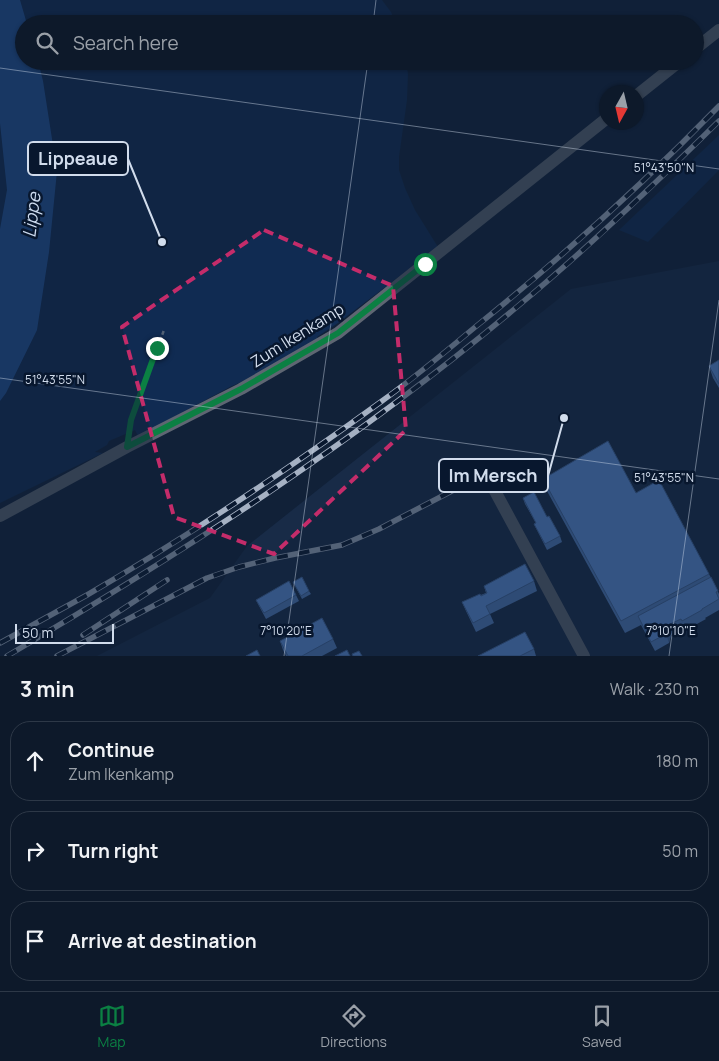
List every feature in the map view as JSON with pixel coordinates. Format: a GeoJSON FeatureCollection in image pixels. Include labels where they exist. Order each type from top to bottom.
{"type":"FeatureCollection","features":[{"type":"Feature","properties":{"kind":"street"},"geometry":{"type":"LineString","coordinates":[[704,42],[719,30]]}},
{"type":"Feature","properties":{"kind":"street"},"geometry":{"type":"LineString","coordinates":[[644,90],[669,70]]}},
{"type":"Feature","properties":{"kind":"street","name":"Zum Ikenkamp"},"geometry":{"type":"LineString","coordinates":[[0,516],[127,447],[241,389],[338,333],[599,125]]}},
{"type":"Feature","properties":{"kind":"street"},"geometry":{"type":"LineString","coordinates":[[489,480],[584,656]]}},
{"type":"Feature","properties":{"kind":"path"},"geometry":{"type":"LineString","coordinates":[[127,447],[131,420],[164,330]]}},
{"type":"Feature","properties":{"kind":"highlighted area"},"geometry":{"type":"Polygon","coordinates":[[[264,230],[393,286],[406,430],[274,554],[174,517],[122,327],[264,230]]]}},
{"type":"Feature","properties":{"kind":"shaded area"},"geometry":{"type":"Polygon","coordinates":[[[0,0],[382,0],[392,15],[15,15],[15,70],[407,70],[407,100],[399,170],[415,210],[438,247],[317,337],[321,346],[230,387],[138,436],[135,430],[109,441],[107,445],[95,452],[103,453],[0,503],[0,0]]]}},
{"type":"Feature","properties":{"kind":"shaded area"},"geometry":{"type":"Polygon","coordinates":[[[719,135],[719,170],[648,242],[619,230],[719,135]]]}},
{"type":"Feature","properties":{"kind":"shaded area"},"geometry":{"type":"Polygon","coordinates":[[[719,261],[719,656],[97,656],[210,598],[247,546],[571,289],[719,261]]]}},
{"type":"Feature","properties":{"kind":"water","name":"Lippe"},"geometry":{"type":"Polygon","coordinates":[[[0,0],[20,0],[24,15],[15,15],[15,70],[40,70],[57,171],[49,252],[37,330],[6,393],[0,401],[0,229],[7,190],[0,123],[0,0]]]}},
{"type":"Feature","properties":{"kind":"building"},"geometry":{"type":"Polygon","coordinates":[[[719,360],[719,384],[709,366],[719,360]]]}},
{"type":"Feature","properties":{"kind":"building"},"geometry":{"type":"Polygon","coordinates":[[[608,441],[636,493],[659,480],[709,574],[621,621],[543,479],[608,441]]]}},
{"type":"Feature","properties":{"kind":"building"},"geometry":{"type":"Polygon","coordinates":[[[534,492],[547,517],[549,516],[560,536],[545,544],[523,498],[534,492]]]}},
{"type":"Feature","properties":{"kind":"building"},"geometry":{"type":"Polygon","coordinates":[[[525,564],[534,581],[486,606],[490,614],[473,623],[462,602],[487,593],[484,586],[525,564]]]}},
{"type":"Feature","properties":{"kind":"building"},"geometry":{"type":"Polygon","coordinates":[[[302,577],[309,591],[301,596],[293,582],[302,577]]]}},
{"type":"Feature","properties":{"kind":"building"},"geometry":{"type":"Polygon","coordinates":[[[711,577],[718,591],[716,592],[719,599],[682,621],[681,619],[668,625],[666,634],[651,642],[638,616],[711,577]]]}},
{"type":"Feature","properties":{"kind":"building"},"geometry":{"type":"Polygon","coordinates":[[[289,581],[296,595],[264,613],[256,600],[289,581]]]}},
{"type":"Feature","properties":{"kind":"building"},"geometry":{"type":"Polygon","coordinates":[[[322,618],[333,639],[302,656],[288,656],[280,641],[322,618]]]}},
{"type":"Feature","properties":{"kind":"building"},"geometry":{"type":"Polygon","coordinates":[[[525,632],[534,649],[520,656],[478,656],[525,632]]]}},
{"type":"Feature","properties":{"kind":"building"},"geometry":{"type":"Polygon","coordinates":[[[257,650],[260,656],[246,656],[257,650]]]}},
{"type":"Feature","properties":{"kind":"building"},"geometry":{"type":"Polygon","coordinates":[[[347,650],[350,656],[335,656],[347,650]]]}},
{"type":"Feature","properties":{"kind":"building"},"geometry":{"type":"Polygon","coordinates":[[[359,651],[362,656],[353,656],[352,654],[359,651]]]}},
{"type":"Feature","properties":{"kind":"railway"},"geometry":{"type":"LineString","coordinates":[[0,643],[125,573],[200,526],[310,452],[394,392],[506,302],[569,248],[630,193],[719,106]]}},
{"type":"Feature","properties":{"kind":"railway"},"geometry":{"type":"LineString","coordinates":[[7,656],[140,576],[270,492],[397,402],[458,355],[570,262],[719,121]]}},
{"type":"Feature","properties":{"kind":"railway"},"geometry":{"type":"LineString","coordinates":[[57,656],[207,578],[239,567],[275,558],[342,545],[379,529],[494,469]]}},
{"type":"Feature","properties":{"kind":"railway"},"geometry":{"type":"LineString","coordinates":[[83,635],[167,580]]}},
{"type":"Feature","properties":{"kind":"place","name":"Lippeaue"},"geometry":{"type":"Point","coordinates":[162,242]}},
{"type":"Feature","properties":{"kind":"place","name":"Im Mersch"},"geometry":{"type":"Point","coordinates":[564,418]}},
{"type":"Feature","properties":{"kind":"route"},"geometry":{"type":"LineString","coordinates":[[157,348],[131,420],[127,447],[241,389],[338,333],[425,264]]}}]}
